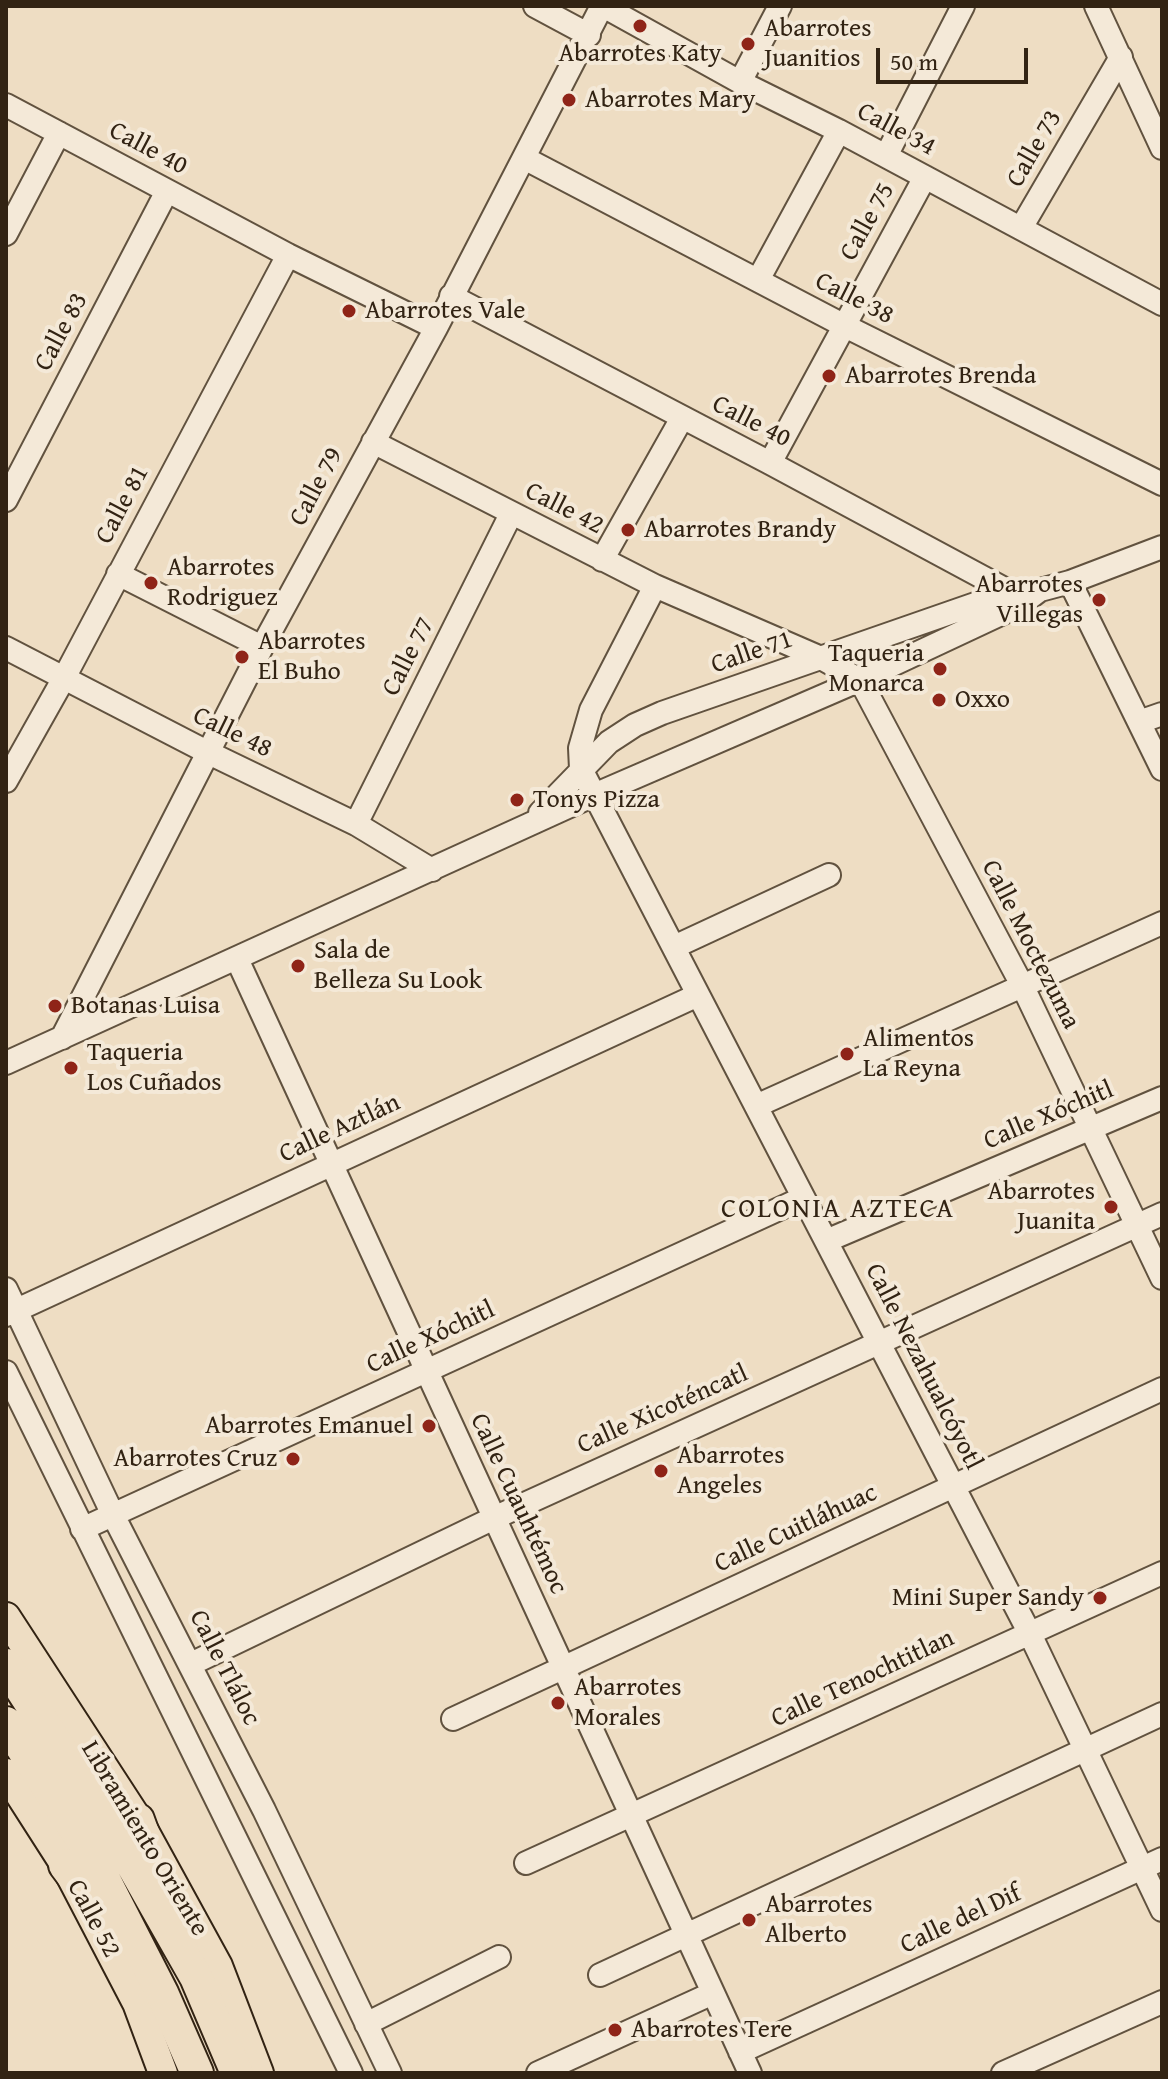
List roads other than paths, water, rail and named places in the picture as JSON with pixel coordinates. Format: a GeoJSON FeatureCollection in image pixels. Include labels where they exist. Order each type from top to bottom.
{"type":"FeatureCollection","features":[{"type":"Feature","properties":{"kind":"highway","name":"Libramiento Oriente"},"geometry":{"type":"LineString","coordinates":[[6,1665],[102,1843],[197,2073]]}},
{"type":"Feature","properties":{"kind":"highway","name":"Libramiento Oriente"},"geometry":{"type":"LineString","coordinates":[[6,1723],[102,1843],[196,1977],[237,2073]]}},
{"type":"Feature","properties":{"kind":"highway"},"geometry":{"type":"LineString","coordinates":[[162,1993],[173,2073]]}},
{"type":"Feature","properties":{"kind":"main road","name":"Libramiento Oriente"},"geometry":{"type":"LineString","coordinates":[[6,1617],[102,1843],[218,1966],[259,2073]]}},
{"type":"Feature","properties":{"kind":"main road","name":"Calle 52"},"geometry":{"type":"LineString","coordinates":[[6,1773],[102,1843],[137,2003],[163,2073]]}},
{"type":"Feature","properties":{"kind":"street"},"geometry":{"type":"LineString","coordinates":[[535,6],[589,35]]}},
{"type":"Feature","properties":{"kind":"street","name":"Calle 79"},"geometry":{"type":"LineString","coordinates":[[62,1038],[262,647],[436,328],[602,6]]}},
{"type":"Feature","properties":{"kind":"street","name":"Calle 34"},"geometry":{"type":"LineString","coordinates":[[602,6],[1162,304]]}},
{"type":"Feature","properties":{"kind":"street"},"geometry":{"type":"LineString","coordinates":[[740,82],[780,6]]}},
{"type":"Feature","properties":{"kind":"street","name":"Calle 75"},"geometry":{"type":"LineString","coordinates":[[886,156],[963,6]]}},
{"type":"Feature","properties":{"kind":"street"},"geometry":{"type":"LineString","coordinates":[[1096,6],[1162,148]]}},
{"type":"Feature","properties":{"kind":"street","name":"Calle 73"},"geometry":{"type":"LineString","coordinates":[[1021,228],[1121,57]]}},
{"type":"Feature","properties":{"kind":"street","name":"Calle 40"},"geometry":{"type":"LineString","coordinates":[[6,105],[288,255],[436,328]]}},
{"type":"Feature","properties":{"kind":"street"},"geometry":{"type":"LineString","coordinates":[[758,280],[839,131]]}},
{"type":"Feature","properties":{"kind":"street"},"geometry":{"type":"LineString","coordinates":[[6,234],[59,133]]}},
{"type":"Feature","properties":{"kind":"street","name":"Calle 38"},"geometry":{"type":"LineString","coordinates":[[524,158],[843,325],[1162,484]]}},
{"type":"Feature","properties":{"kind":"street","name":"Calle 75"},"geometry":{"type":"LineString","coordinates":[[770,463],[925,177]]}},
{"type":"Feature","properties":{"kind":"street","name":"Calle 83"},"geometry":{"type":"LineString","coordinates":[[6,500],[167,191]]}},
{"type":"Feature","properties":{"kind":"street","name":"Calle 81"},"geometry":{"type":"LineString","coordinates":[[6,781],[64,678],[288,255]]}},
{"type":"Feature","properties":{"kind":"street","name":"Calle 40"},"geometry":{"type":"LineString","coordinates":[[451,296],[770,463],[1015,599]]}},
{"type":"Feature","properties":{"kind":"street"},"geometry":{"type":"LineString","coordinates":[[602,560],[682,418]]}},
{"type":"Feature","properties":{"kind":"street","name":"Calle 42"},"geometry":{"type":"LineString","coordinates":[[373,442],[655,586],[821,658]]}},
{"type":"Feature","properties":{"kind":"street","name":"Calle 77"},"geometry":{"type":"LineString","coordinates":[[356,824],[511,514]]}},
{"type":"Feature","properties":{"kind":"street","name":"Calle 71"},"geometry":{"type":"LineString","coordinates":[[517,832],[552,803],[609,742],[635,725],[821,658],[1070,582],[1162,547]]}},
{"type":"Feature","properties":{"kind":"street"},"geometry":{"type":"LineString","coordinates":[[118,574],[262,647]]}},
{"type":"Feature","properties":{"kind":"street"},"geometry":{"type":"LineString","coordinates":[[1070,582],[1162,769]]}},
{"type":"Feature","properties":{"kind":"street"},"geometry":{"type":"LineString","coordinates":[[581,769],[580,748],[591,710],[655,586]]}},
{"type":"Feature","properties":{"kind":"street","name":"Calle 71"},"geometry":{"type":"LineString","coordinates":[[6,1063],[594,795],[860,680],[1015,599]]}},
{"type":"Feature","properties":{"kind":"street","name":"Calle 48"},"geometry":{"type":"LineString","coordinates":[[6,648],[209,753],[356,824],[432,870]]}},
{"type":"Feature","properties":{"kind":"street"},"geometry":{"type":"LineString","coordinates":[[821,658],[860,680]]}},
{"type":"Feature","properties":{"kind":"street","name":"Calle Moctezuma"},"geometry":{"type":"LineString","coordinates":[[860,680],[1023,987],[1162,1278]]}},
{"type":"Feature","properties":{"kind":"street"},"geometry":{"type":"LineString","coordinates":[[1139,722],[1162,714]]}},
{"type":"Feature","properties":{"kind":"street","name":"Calle Nezahualcóyotl"},"geometry":{"type":"LineString","coordinates":[[581,769],[1087,1749],[1152,1864],[1162,1910]]}},
{"type":"Feature","properties":{"kind":"street"},"geometry":{"type":"LineString","coordinates":[[674,947],[829,875]]}},
{"type":"Feature","properties":{"kind":"street"},"geometry":{"type":"LineString","coordinates":[[756,1106],[1162,923]]}},
{"type":"Feature","properties":{"kind":"street","name":"Calle Cuauhtémoc"},"geometry":{"type":"LineString","coordinates":[[237,959],[750,2073]]}},
{"type":"Feature","properties":{"kind":"street","name":"Calle Aztlán"},"geometry":{"type":"LineString","coordinates":[[11,1313],[698,995]]}},
{"type":"Feature","properties":{"kind":"street","name":"Calle Xóchitl"},"geometry":{"type":"LineString","coordinates":[[826,1241],[1162,1098]]}},
{"type":"Feature","properties":{"kind":"street","name":"Calle Xóchitl"},"geometry":{"type":"LineString","coordinates":[[82,1529],[803,1198]]}},
{"type":"Feature","properties":{"kind":"street","name":"Calle Xicoténcatl"},"geometry":{"type":"LineString","coordinates":[[191,1664],[494,1518],[1162,1214]]}},
{"type":"Feature","properties":{"kind":"street","name":"Calle Tláloc"},"geometry":{"type":"LineString","coordinates":[[6,1289],[11,1313],[264,1810],[390,2073]]}},
{"type":"Feature","properties":{"kind":"street"},"geometry":{"type":"LineString","coordinates":[[6,1372],[351,2073]]}},
{"type":"Feature","properties":{"kind":"street","name":"Calle Cuitláhuac"},"geometry":{"type":"LineString","coordinates":[[453,1719],[1162,1389]]}},
{"type":"Feature","properties":{"kind":"street","name":"Calle Tenochtitlan"},"geometry":{"type":"LineString","coordinates":[[526,1863],[1162,1573]]}},
{"type":"Feature","properties":{"kind":"street"},"geometry":{"type":"LineString","coordinates":[[600,1975],[1162,1714]]}},
{"type":"Feature","properties":{"kind":"street"},"geometry":{"type":"LineString","coordinates":[[231,1827],[264,1810]]}},
{"type":"Feature","properties":{"kind":"street","name":"Calle del Dif"},"geometry":{"type":"LineString","coordinates":[[740,2052],[1152,1864]]}},
{"type":"Feature","properties":{"kind":"street"},"geometry":{"type":"LineString","coordinates":[[293,1955],[325,1938]]}},
{"type":"Feature","properties":{"kind":"street"},"geometry":{"type":"LineString","coordinates":[[366,2024],[499,1957]]}},
{"type":"Feature","properties":{"kind":"street"},"geometry":{"type":"LineString","coordinates":[[538,2073],[713,1993]]}},
{"type":"Feature","properties":{"kind":"street"},"geometry":{"type":"LineString","coordinates":[[1005,2073],[1162,2002]]}},
{"type":"Feature","properties":{"kind":"place","name":"Abarrotes Katy"},"geometry":{"type":"Point","coordinates":[640,26]}},
{"type":"Feature","properties":{"kind":"place","name":"Abarrotes Juanitios"},"geometry":{"type":"Point","coordinates":[748,44]}},
{"type":"Feature","properties":{"kind":"place","name":"Abarrotes Mary"},"geometry":{"type":"Point","coordinates":[569,100]}},
{"type":"Feature","properties":{"kind":"place","name":"Abarrotes Vale"},"geometry":{"type":"Point","coordinates":[349,311]}},
{"type":"Feature","properties":{"kind":"place","name":"Abarrotes Brenda"},"geometry":{"type":"Point","coordinates":[829,376]}},
{"type":"Feature","properties":{"kind":"place","name":"Abarrotes Brandy"},"geometry":{"type":"Point","coordinates":[628,530]}},
{"type":"Feature","properties":{"kind":"place","name":"Abarrotes Rodriguez"},"geometry":{"type":"Point","coordinates":[151,583]}},
{"type":"Feature","properties":{"kind":"place","name":"Abarrotes Villegas"},"geometry":{"type":"Point","coordinates":[1099,600]}},
{"type":"Feature","properties":{"kind":"place","name":"Abarrotes El Buho"},"geometry":{"type":"Point","coordinates":[242,657]}},
{"type":"Feature","properties":{"kind":"place","name":"Taqueria Monarca"},"geometry":{"type":"Point","coordinates":[940,669]}},
{"type":"Feature","properties":{"kind":"place","name":"Oxxo"},"geometry":{"type":"Point","coordinates":[939,700]}},
{"type":"Feature","properties":{"kind":"place","name":"Tonys Pizza"},"geometry":{"type":"Point","coordinates":[517,800]}},
{"type":"Feature","properties":{"kind":"place","name":"Sala de Belleza Su Look"},"geometry":{"type":"Point","coordinates":[298,966]}},
{"type":"Feature","properties":{"kind":"place","name":"Botanas Luisa"},"geometry":{"type":"Point","coordinates":[55,1006]}},
{"type":"Feature","properties":{"kind":"place","name":"Alimentos La Reyna"},"geometry":{"type":"Point","coordinates":[847,1054]}},
{"type":"Feature","properties":{"kind":"place","name":"Taqueria Los Cuñados"},"geometry":{"type":"Point","coordinates":[71,1068]}},
{"type":"Feature","properties":{"kind":"place","name":"Abarrotes Juanita"},"geometry":{"type":"Point","coordinates":[1111,1207]}},
{"type":"Feature","properties":{"kind":"place","name":"Abarrotes Emanuel"},"geometry":{"type":"Point","coordinates":[429,1426]}},
{"type":"Feature","properties":{"kind":"place","name":"Abarrotes Cruz"},"geometry":{"type":"Point","coordinates":[293,1459]}},
{"type":"Feature","properties":{"kind":"place","name":"Abarrotes Angeles"},"geometry":{"type":"Point","coordinates":[661,1471]}},
{"type":"Feature","properties":{"kind":"place","name":"Mini Super Sandy"},"geometry":{"type":"Point","coordinates":[1100,1598]}},
{"type":"Feature","properties":{"kind":"place","name":"Abarrotes Morales"},"geometry":{"type":"Point","coordinates":[558,1703]}},
{"type":"Feature","properties":{"kind":"place","name":"Abarrotes Alberto"},"geometry":{"type":"Point","coordinates":[749,1920]}},
{"type":"Feature","properties":{"kind":"place","name":"Abarrotes Tere"},"geometry":{"type":"Point","coordinates":[615,2030]}},
{"type":"Feature","properties":{"kind":"district","name":"COLONIA AZTECA"},"geometry":{"type":"Point","coordinates":[838,1210]}}]}
